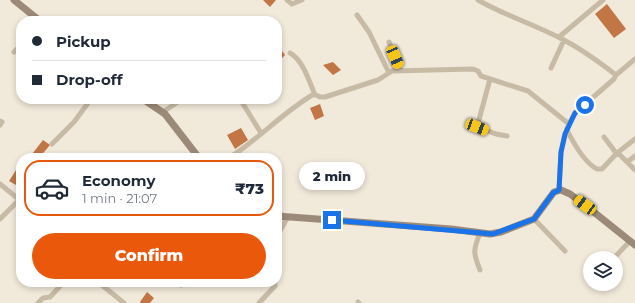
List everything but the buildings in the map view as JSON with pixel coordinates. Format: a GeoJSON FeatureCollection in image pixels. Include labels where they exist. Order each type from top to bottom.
{"type":"FeatureCollection","features":[{"type":"Feature","properties":{"kind":"main road"},"geometry":{"type":"LineString","coordinates":[[14,0],[34,16]]}},
{"type":"Feature","properties":{"kind":"main road"},"geometry":{"type":"LineString","coordinates":[[151,104],[163,112],[174,123],[195,153]]}},
{"type":"Feature","properties":{"kind":"main road"},"geometry":{"type":"LineString","coordinates":[[282,216],[490,234],[500,232],[534,219],[553,193],[563,190],[633,243]]}},
{"type":"Feature","properties":{"kind":"street"},"geometry":{"type":"LineString","coordinates":[[287,0],[292,4],[302,0]]}},
{"type":"Feature","properties":{"kind":"street"},"geometry":{"type":"LineString","coordinates":[[478,0],[494,9],[562,39],[591,56],[616,75]]}},
{"type":"Feature","properties":{"kind":"street"},"geometry":{"type":"LineString","coordinates":[[551,68],[562,39],[603,0]]}},
{"type":"Feature","properties":{"kind":"street"},"geometry":{"type":"LineString","coordinates":[[357,15],[369,32],[388,73]]}},
{"type":"Feature","properties":{"kind":"street"},"geometry":{"type":"LineString","coordinates":[[389,42],[401,71]]}},
{"type":"Feature","properties":{"kind":"street"},"geometry":{"type":"LineString","coordinates":[[290,53],[294,55],[302,66],[315,95],[320,97],[332,95],[378,80],[392,71],[473,69],[481,76],[528,92],[569,124]]}},
{"type":"Feature","properties":{"kind":"street"},"geometry":{"type":"LineString","coordinates":[[559,190],[561,152],[569,124],[575,113],[635,59]]}},
{"type":"Feature","properties":{"kind":"street"},"geometry":{"type":"LineString","coordinates":[[490,79],[477,127],[496,134],[507,136]]}},
{"type":"Feature","properties":{"kind":"street"},"geometry":{"type":"LineString","coordinates":[[238,153],[297,105],[315,95]]}},
{"type":"Feature","properties":{"kind":"street"},"geometry":{"type":"LineString","coordinates":[[52,144],[74,122],[87,104]]}},
{"type":"Feature","properties":{"kind":"street"},"geometry":{"type":"LineString","coordinates":[[163,112],[175,104]]}},
{"type":"Feature","properties":{"kind":"street"},"geometry":{"type":"LineString","coordinates":[[243,104],[261,133]]}},
{"type":"Feature","properties":{"kind":"street"},"geometry":{"type":"LineString","coordinates":[[0,121],[2,122],[0,125]]}},
{"type":"Feature","properties":{"kind":"street"},"geometry":{"type":"LineString","coordinates":[[567,130],[579,151],[595,168],[602,169],[617,153],[635,138]]}},
{"type":"Feature","properties":{"kind":"street"},"geometry":{"type":"LineString","coordinates":[[604,137],[617,153],[635,170]]}},
{"type":"Feature","properties":{"kind":"street"},"geometry":{"type":"LineString","coordinates":[[627,162],[635,156]]}},
{"type":"Feature","properties":{"kind":"street"},"geometry":{"type":"LineString","coordinates":[[0,184],[16,197]]}},
{"type":"Feature","properties":{"kind":"street"},"geometry":{"type":"LineString","coordinates":[[0,220],[16,204]]}},
{"type":"Feature","properties":{"kind":"street"},"geometry":{"type":"LineString","coordinates":[[282,227],[288,217]]}},
{"type":"Feature","properties":{"kind":"street"},"geometry":{"type":"LineString","coordinates":[[534,219],[566,251]]}},
{"type":"Feature","properties":{"kind":"street"},"geometry":{"type":"LineString","coordinates":[[480,233],[474,251],[480,270]]}},
{"type":"Feature","properties":{"kind":"street"},"geometry":{"type":"LineString","coordinates":[[623,251],[633,243]]}},
{"type":"Feature","properties":{"kind":"street"},"geometry":{"type":"LineString","coordinates":[[38,303],[43,298],[50,297],[59,287]]}},
{"type":"Feature","properties":{"kind":"street"},"geometry":{"type":"LineString","coordinates":[[104,287],[124,303]]}},
{"type":"Feature","properties":{"kind":"street"},"geometry":{"type":"LineString","coordinates":[[259,303],[273,287]]}},
{"type":"Feature","properties":{"kind":"route"},"geometry":{"type":"LineString","coordinates":[[332,220],[493,234],[532,220],[537,216],[553,193],[559,190],[561,152],[565,134],[575,113],[585,105]]}}]}
